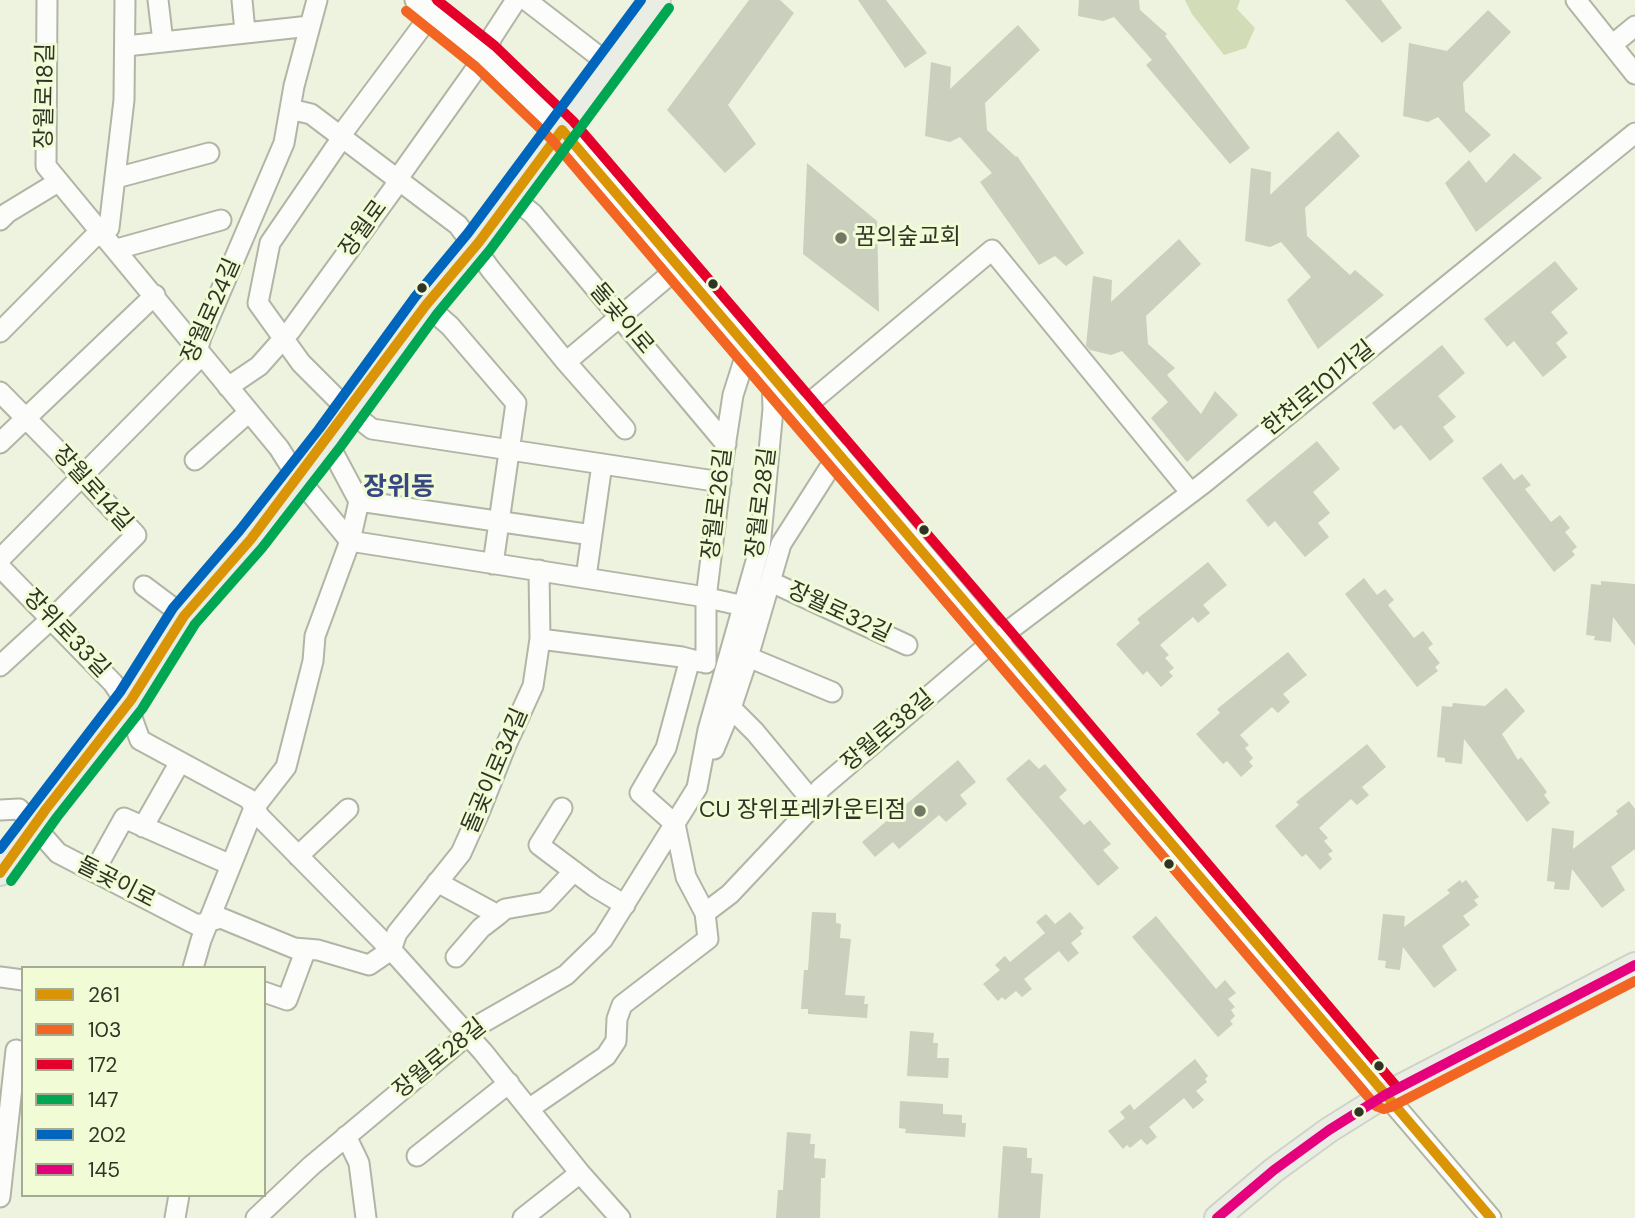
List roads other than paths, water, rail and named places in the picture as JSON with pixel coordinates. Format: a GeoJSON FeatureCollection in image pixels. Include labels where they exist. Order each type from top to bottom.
{"type":"FeatureCollection","features":[{"type":"Feature","properties":{"kind":"main road"},"geometry":{"type":"LineString","coordinates":[[0,873],[127,704],[184,616],[251,539],[327,441],[426,305],[474,247],[658,0]]}},
{"type":"Feature","properties":{"kind":"main road"},"geometry":{"type":"LineString","coordinates":[[1217,1218],[1274,1170],[1329,1130],[1385,1095],[1635,965]]}},
{"type":"Feature","properties":{"kind":"street","name":"장월로18길"},"geometry":{"type":"LineString","coordinates":[[47,0],[46,166],[279,448],[298,478]]}},
{"type":"Feature","properties":{"kind":"street"},"geometry":{"type":"LineString","coordinates":[[0,332],[92,239],[109,228],[124,100],[125,0]]}},
{"type":"Feature","properties":{"kind":"street"},"geometry":{"type":"LineString","coordinates":[[158,0],[163,42]]}},
{"type":"Feature","properties":{"kind":"street"},"geometry":{"type":"LineString","coordinates":[[242,0],[245,32]]}},
{"type":"Feature","properties":{"kind":"street","name":"장월로24길"},"geometry":{"type":"LineString","coordinates":[[0,559],[194,363],[201,337],[284,143],[317,0]]}},
{"type":"Feature","properties":{"kind":"street"},"geometry":{"type":"LineString","coordinates":[[415,0],[485,56],[562,130],[1490,1218]]}},
{"type":"Feature","properties":{"kind":"street","name":"장월로"},"geometry":{"type":"LineString","coordinates":[[228,387],[259,366],[283,339],[485,56],[492,37],[516,0]]}},
{"type":"Feature","properties":{"kind":"street"},"geometry":{"type":"LineString","coordinates":[[526,0],[610,65]]}},
{"type":"Feature","properties":{"kind":"street"},"geometry":{"type":"LineString","coordinates":[[1576,0],[1635,75]]}},
{"type":"Feature","properties":{"kind":"street"},"geometry":{"type":"LineString","coordinates":[[432,13],[341,138],[270,243],[258,303],[301,363],[349,411],[372,429],[720,482]]}},
{"type":"Feature","properties":{"kind":"street"},"geometry":{"type":"LineString","coordinates":[[126,46],[310,26]]}},
{"type":"Feature","properties":{"kind":"street"},"geometry":{"type":"LineString","coordinates":[[1612,45],[1635,26]]}},
{"type":"Feature","properties":{"kind":"street"},"geometry":{"type":"LineString","coordinates":[[290,109],[311,114],[458,225],[566,362],[625,429]]}},
{"type":"Feature","properties":{"kind":"street","name":"한천로101가길"},"geometry":{"type":"LineString","coordinates":[[998,638],[1191,493],[1635,133]]}},
{"type":"Feature","properties":{"kind":"street"},"geometry":{"type":"LineString","coordinates":[[116,178],[209,153]]}},
{"type":"Feature","properties":{"kind":"street"},"geometry":{"type":"LineString","coordinates":[[0,220],[58,182]]}},
{"type":"Feature","properties":{"kind":"street","name":"돌곶이로"},"geometry":{"type":"LineString","coordinates":[[512,197],[533,214],[726,444]]}},
{"type":"Feature","properties":{"kind":"street"},"geometry":{"type":"LineString","coordinates":[[117,249],[221,220]]}},
{"type":"Feature","properties":{"kind":"street"},"geometry":{"type":"LineString","coordinates":[[248,230],[270,243]]}},
{"type":"Feature","properties":{"kind":"street"},"geometry":{"type":"LineString","coordinates":[[801,410],[992,250],[1191,493]]}},
{"type":"Feature","properties":{"kind":"street"},"geometry":{"type":"LineString","coordinates":[[566,362],[679,267]]}},
{"type":"Feature","properties":{"kind":"street"},"geometry":{"type":"LineString","coordinates":[[0,443],[155,295]]}},
{"type":"Feature","properties":{"kind":"street"},"geometry":{"type":"LineString","coordinates":[[426,305],[450,327],[516,403],[494,564]]}},
{"type":"Feature","properties":{"kind":"street","name":"장월로26길"},"geometry":{"type":"LineString","coordinates":[[675,824],[640,793],[666,748],[698,661],[733,395],[748,348]]}},
{"type":"Feature","properties":{"kind":"street","name":"장월로28길"},"geometry":{"type":"LineString","coordinates":[[256,1218],[346,1136],[482,1023],[566,975],[603,939],[675,824],[697,788],[708,730],[760,547],[773,409],[772,376]]}},
{"type":"Feature","properties":{"kind":"street","name":"장월로14길"},"geometry":{"type":"LineString","coordinates":[[0,392],[136,535],[50,619]]}},
{"type":"Feature","properties":{"kind":"street"},"geometry":{"type":"LineString","coordinates":[[195,460],[249,412]]}},
{"type":"Feature","properties":{"kind":"street"},"geometry":{"type":"LineString","coordinates":[[197,966],[208,922],[254,808],[286,767],[313,662],[315,636],[350,541],[359,501],[327,441]]}},
{"type":"Feature","properties":{"kind":"street","name":"장월로32길"},"geometry":{"type":"LineString","coordinates":[[697,788],[731,708],[771,582],[780,544],[839,453]]}},
{"type":"Feature","properties":{"kind":"street"},"geometry":{"type":"LineString","coordinates":[[586,578],[602,464]]}},
{"type":"Feature","properties":{"kind":"street"},"geometry":{"type":"LineString","coordinates":[[298,478],[350,541],[539,570],[744,606]]}},
{"type":"Feature","properties":{"kind":"street"},"geometry":{"type":"LineString","coordinates":[[359,501],[592,536]]}},
{"type":"Feature","properties":{"kind":"street","name":"장위로33길"},"geometry":{"type":"LineString","coordinates":[[0,567],[113,683],[127,704],[140,740],[249,799],[260,817],[391,950],[467,1035],[620,1218]]}},
{"type":"Feature","properties":{"kind":"street","name":"돌곶이로34길"},"geometry":{"type":"LineString","coordinates":[[391,950],[397,933],[461,853],[533,686],[540,639],[539,570]]}},
{"type":"Feature","properties":{"kind":"street","name":"장월로32길"},"geometry":{"type":"LineString","coordinates":[[771,582],[907,645]]}},
{"type":"Feature","properties":{"kind":"street"},"geometry":{"type":"LineString","coordinates":[[144,586],[184,616]]}},
{"type":"Feature","properties":{"kind":"street"},"geometry":{"type":"LineString","coordinates":[[0,666],[50,619]]}},
{"type":"Feature","properties":{"kind":"street","name":"장월로38길"},"geometry":{"type":"LineString","coordinates":[[705,913],[730,894],[809,810],[820,789],[998,638]]}},
{"type":"Feature","properties":{"kind":"street"},"geometry":{"type":"LineString","coordinates":[[540,639],[698,661],[726,668]]}},
{"type":"Feature","properties":{"kind":"street"},"geometry":{"type":"LineString","coordinates":[[748,657],[832,692]]}},
{"type":"Feature","properties":{"kind":"street"},"geometry":{"type":"LineString","coordinates":[[731,708],[755,732],[813,802]]}},
{"type":"Feature","properties":{"kind":"street"},"geometry":{"type":"LineString","coordinates":[[143,827],[180,762]]}},
{"type":"Feature","properties":{"kind":"street","name":"돌곶이로"},"geometry":{"type":"LineString","coordinates":[[0,810],[19,808],[58,853],[197,925],[221,918],[293,948],[318,950],[369,965],[391,950]]}},
{"type":"Feature","properties":{"kind":"street"},"geometry":{"type":"LineString","coordinates":[[562,808],[539,845],[625,905]]}},
{"type":"Feature","properties":{"kind":"street"},"geometry":{"type":"LineString","coordinates":[[298,856],[348,809]]}},
{"type":"Feature","properties":{"kind":"street"},"geometry":{"type":"LineString","coordinates":[[94,872],[124,818],[231,865]]}},
{"type":"Feature","properties":{"kind":"street"},"geometry":{"type":"LineString","coordinates":[[530,1108],[606,1056],[616,1041],[617,1019],[622,1005],[708,939],[705,913],[685,877],[675,824]]}},
{"type":"Feature","properties":{"kind":"street"},"geometry":{"type":"LineString","coordinates":[[456,957],[481,928],[505,909],[545,902],[574,871]]}},
{"type":"Feature","properties":{"kind":"street"},"geometry":{"type":"LineString","coordinates":[[437,882],[498,915]]}},
{"type":"Feature","properties":{"kind":"street"},"geometry":{"type":"LineString","coordinates":[[266,993],[287,1000],[306,949]]}},
{"type":"Feature","properties":{"kind":"street"},"geometry":{"type":"LineString","coordinates":[[0,977],[21,980]]}},
{"type":"Feature","properties":{"kind":"street"},"geometry":{"type":"LineString","coordinates":[[0,1197],[10,1122],[13,1050]]}},
{"type":"Feature","properties":{"kind":"street"},"geometry":{"type":"LineString","coordinates":[[417,1156],[509,1083]]}},
{"type":"Feature","properties":{"kind":"street"},"geometry":{"type":"LineString","coordinates":[[346,1136],[359,1163],[366,1218]]}},
{"type":"Feature","properties":{"kind":"street"},"geometry":{"type":"LineString","coordinates":[[523,1218],[580,1172]]}},
{"type":"Feature","properties":{"kind":"street"},"geometry":{"type":"LineString","coordinates":[[175,1218],[179,1197]]}},
{"type":"Feature","properties":{"kind":"place","name":"꿈의숲교회"},"geometry":{"type":"Point","coordinates":[841,238]}},
{"type":"Feature","properties":{"kind":"place","name":"CU 장위포레카운티점"},"geometry":{"type":"Point","coordinates":[920,811]}},
{"type":"Feature","properties":{"kind":"district","name":"장위동"},"geometry":{"type":"Point","coordinates":[399,488]}}]}
